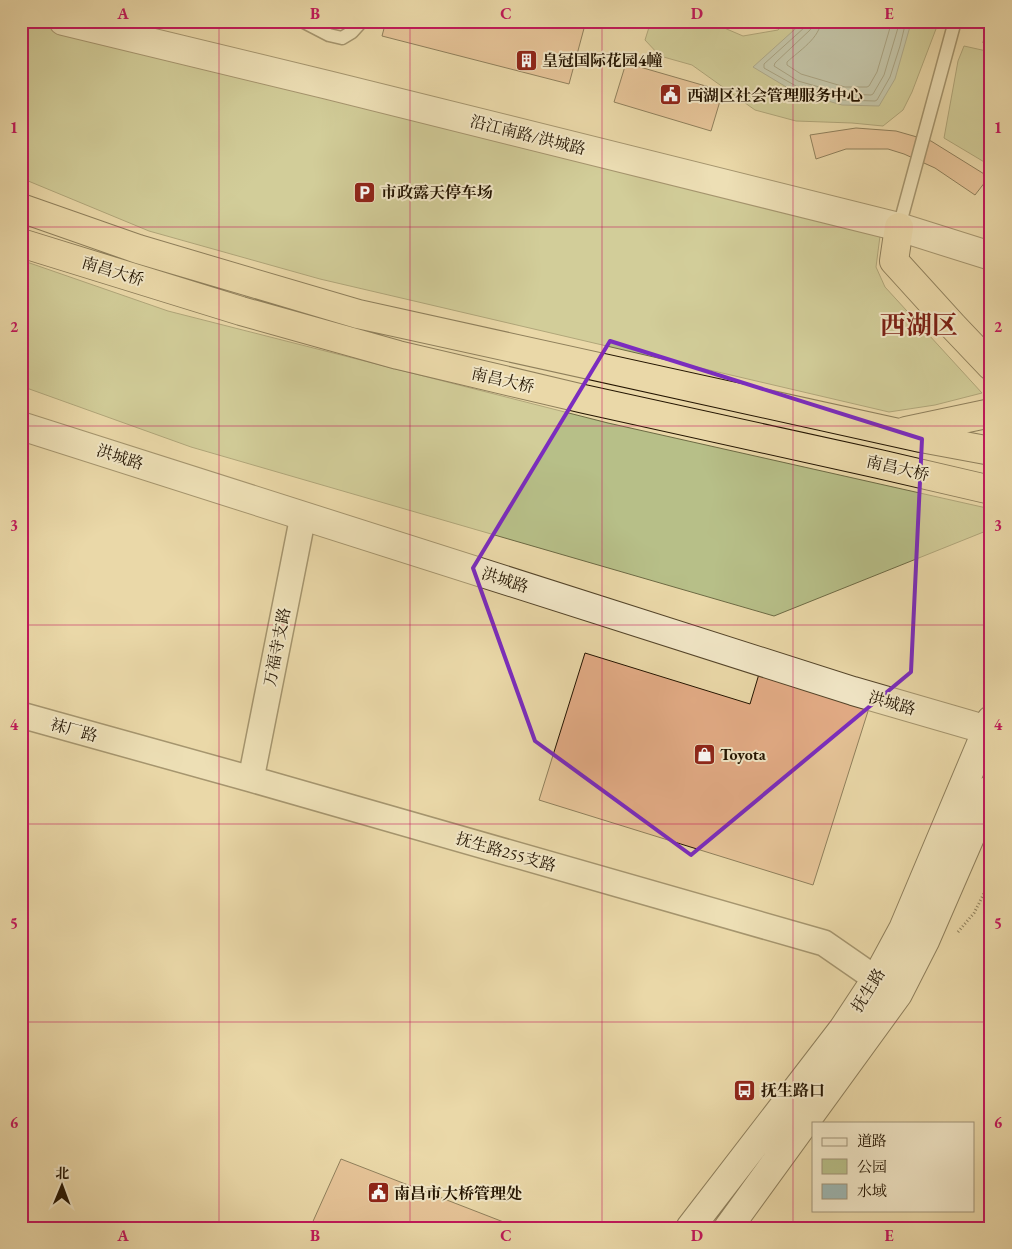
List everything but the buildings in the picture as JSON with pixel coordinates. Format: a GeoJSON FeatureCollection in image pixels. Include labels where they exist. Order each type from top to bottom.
{"type":"FeatureCollection","features":[{"type":"Feature","properties":{"kind":"highway","name":"南昌大桥"},"geometry":{"type":"LineString","coordinates":[[21,208],[138,249],[358,314],[895,433],[991,451]]}},
{"type":"Feature","properties":{"kind":"highway"},"geometry":{"type":"LineString","coordinates":[[899,227],[894,261],[991,366]]}},
{"type":"Feature","properties":{"kind":"highway","name":"南昌大桥"},"geometry":{"type":"LineString","coordinates":[[21,243],[241,311],[398,355],[980,488]]}},
{"type":"Feature","properties":{"kind":"highway"},"geometry":{"type":"LineString","coordinates":[[895,433],[991,414]]}},
{"type":"Feature","properties":{"kind":"highway"},"geometry":{"type":"LineString","coordinates":[[980,488],[991,510]]}},
{"type":"Feature","properties":{"kind":"street","name":"沿江南路/洪城路"},"geometry":{"type":"LineString","coordinates":[[63,21],[899,227],[991,256]]}},
{"type":"Feature","properties":{"kind":"street","name":"洪城路"},"geometry":{"type":"LineString","coordinates":[[21,426],[853,691],[989,727]]}},
{"type":"Feature","properties":{"kind":"street","name":"万福寺支路"},"geometry":{"type":"LineString","coordinates":[[251,779],[302,516]]}},
{"type":"Feature","properties":{"kind":"street","name":"袜厂路"},"geometry":{"type":"LineString","coordinates":[[21,715],[127,744]]}},
{"type":"Feature","properties":{"kind":"street","name":"抚生路"},"geometry":{"type":"LineString","coordinates":[[690,1228],[843,1029],[876,979],[902,929],[989,727]]}},
{"type":"Feature","properties":{"kind":"street","name":"抚生路255支路"},"geometry":{"type":"LineString","coordinates":[[127,744],[824,943],[876,979]]}},
{"type":"Feature","properties":{"kind":"street","name":"抚生路"},"geometry":{"type":"LineString","coordinates":[[728,1228],[898,994],[925,941],[991,789]]}},
{"type":"Feature","properties":{"kind":"lane"},"geometry":{"type":"LineString","coordinates":[[302,21],[329,35],[342,38],[352,32],[362,21]]}},
{"type":"Feature","properties":{"kind":"lane"},"geometry":{"type":"LineString","coordinates":[[899,227],[955,21]]}},
{"type":"Feature","properties":{"kind":"path"},"geometry":{"type":"LineString","coordinates":[[955,935],[974,913],[991,880]]}},
{"type":"Feature","properties":{"kind":"highlighted area"},"geometry":{"type":"Polygon","coordinates":[[[610,341],[922,439],[911,672],[691,855],[535,741],[473,568],[610,341]]]}},
{"type":"Feature","properties":{"kind":"green space","name":"市政露天停车场"},"geometry":{"type":"Polygon","coordinates":[[[29,21],[38,21],[880,236],[876,267],[885,287],[982,393],[935,405],[889,412],[320,279],[149,231],[21,178],[21,30],[29,21]]]}},
{"type":"Feature","properties":{"kind":"green space"},"geometry":{"type":"Polygon","coordinates":[[[651,21],[708,21],[743,36],[778,30],[786,21],[939,21],[912,92],[903,110],[883,126],[796,121],[755,110],[692,65],[660,56],[645,40],[651,21]]]}},
{"type":"Feature","properties":{"kind":"green space"},"geometry":{"type":"Polygon","coordinates":[[[964,46],[991,52],[991,166],[944,138],[958,61],[964,46]]]}},
{"type":"Feature","properties":{"kind":"green space"},"geometry":{"type":"Polygon","coordinates":[[[21,260],[168,311],[608,423],[991,509],[991,529],[774,616],[191,447],[21,386],[21,260]]]}},
{"type":"Feature","properties":{"kind":"water"},"geometry":{"type":"Polygon","coordinates":[[[804,21],[907,21],[911,23],[895,79],[879,106],[842,105],[793,91],[753,67],[804,21]]]}},
{"type":"Feature","properties":{"kind":"place","name":"皇冠国际花园4幢"},"geometry":{"type":"Point","coordinates":[526,60]}},
{"type":"Feature","properties":{"kind":"place","name":"西湖区社会管理服务中心"},"geometry":{"type":"Point","coordinates":[671,95]}},
{"type":"Feature","properties":{"kind":"place","name":"市政露天停车场"},"geometry":{"type":"Point","coordinates":[365,192]}},
{"type":"Feature","properties":{"kind":"place","name":"Toyota"},"geometry":{"type":"Point","coordinates":[704,754]}},
{"type":"Feature","properties":{"kind":"place","name":"抚生路口"},"geometry":{"type":"Point","coordinates":[745,1090]}},
{"type":"Feature","properties":{"kind":"place","name":"南昌市大桥管理处"},"geometry":{"type":"Point","coordinates":[378,1193]}},
{"type":"Feature","properties":{"kind":"district","name":"西湖区"},"geometry":{"type":"Point","coordinates":[919,325]}}]}
